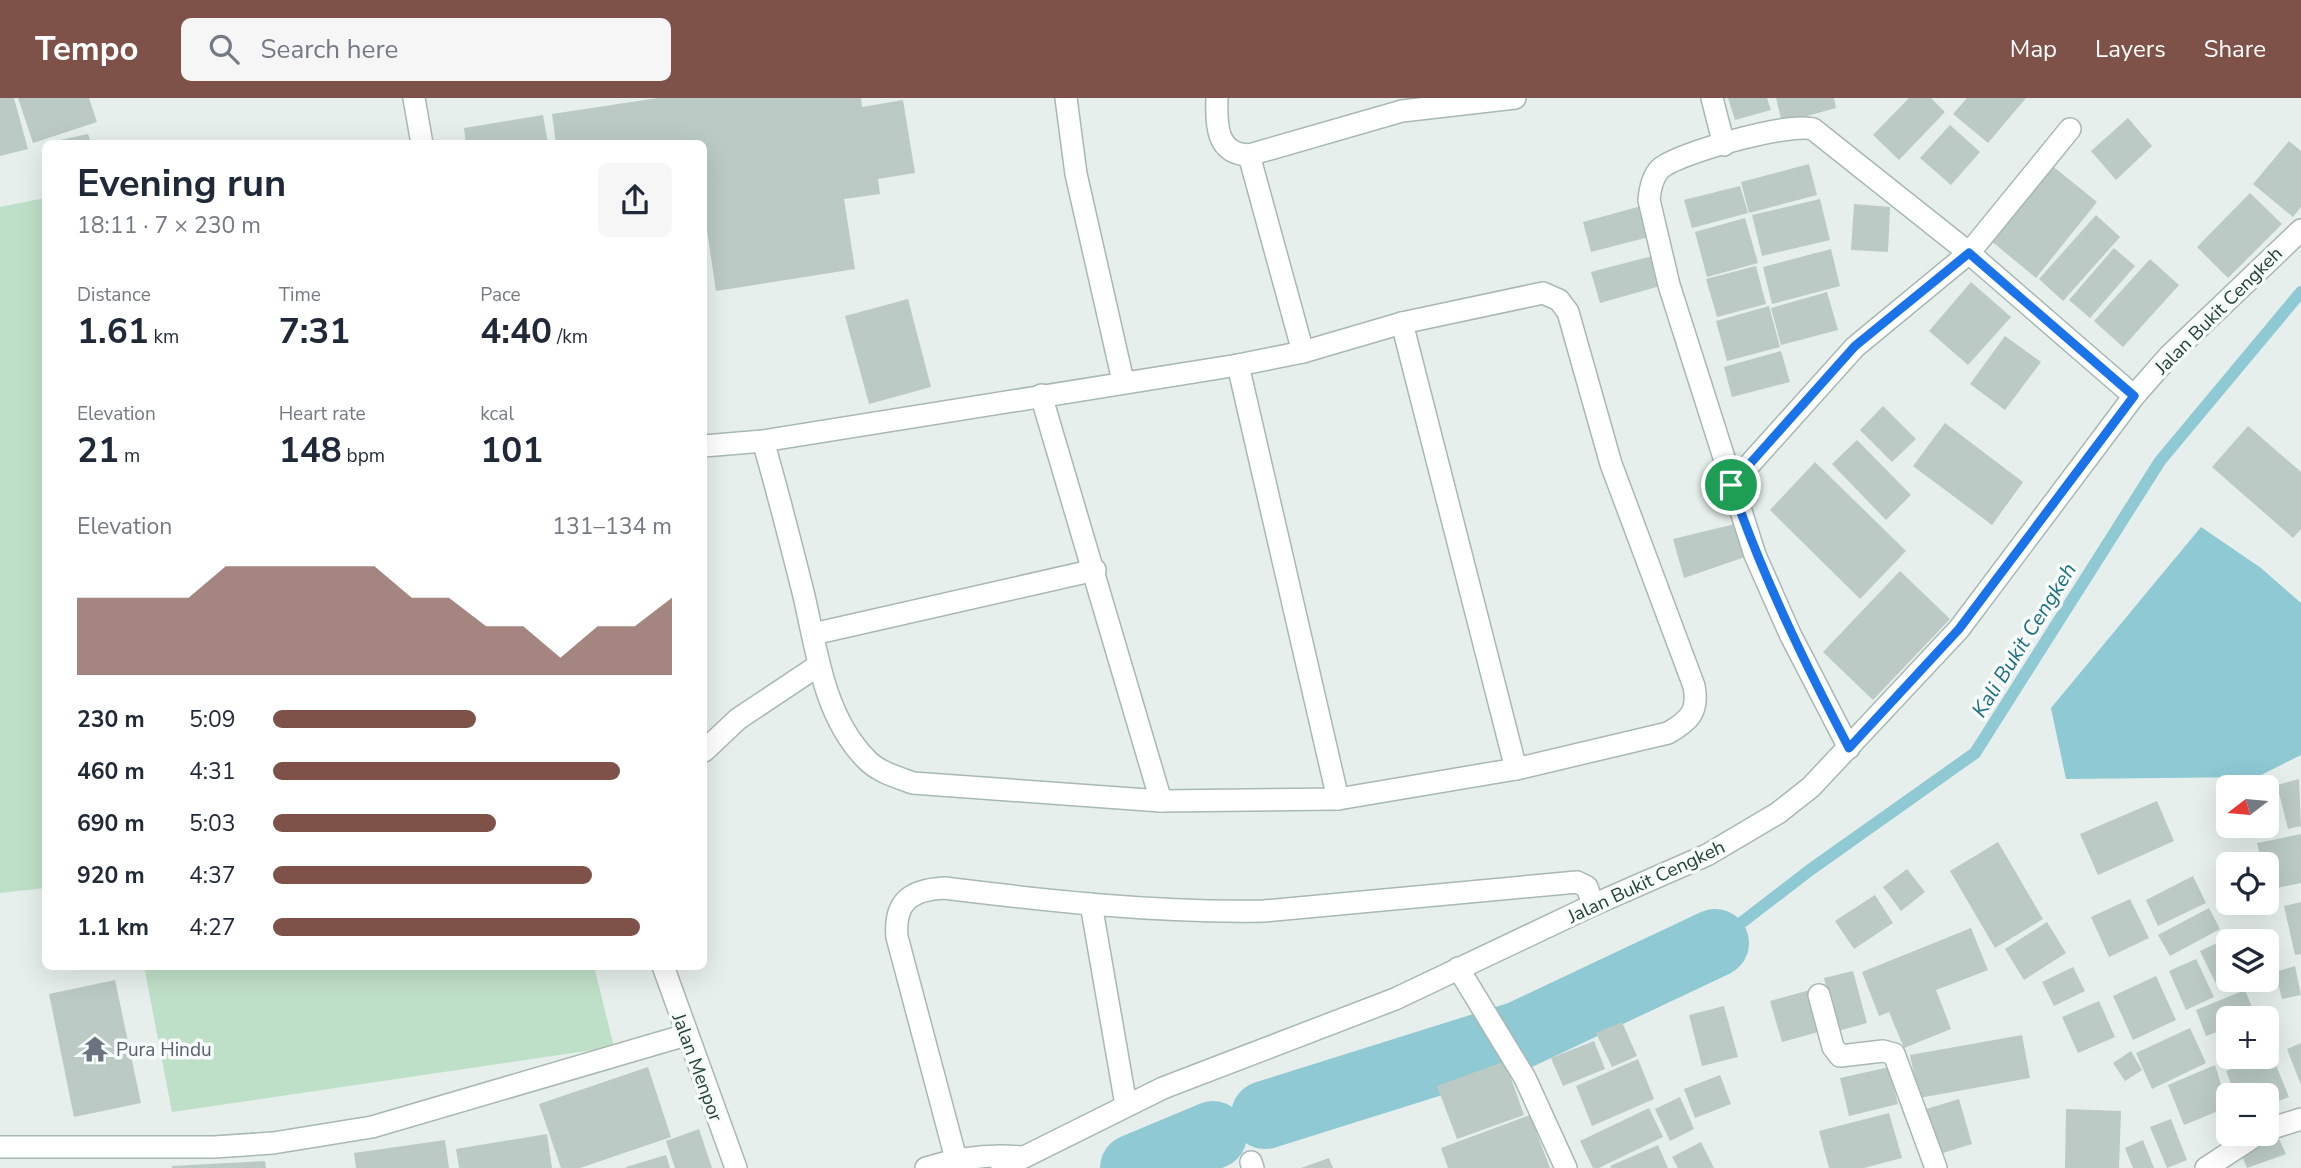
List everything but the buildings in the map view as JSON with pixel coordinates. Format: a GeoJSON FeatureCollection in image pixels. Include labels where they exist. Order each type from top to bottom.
{"type":"FeatureCollection","features":[{"type":"Feature","properties":{"kind":"street"},"geometry":{"type":"LineString","coordinates":[[414,98],[421,140]]}},
{"type":"Feature","properties":{"kind":"street"},"geometry":{"type":"LineString","coordinates":[[1066,98],[1076,174],[1123,381]]}},
{"type":"Feature","properties":{"kind":"street"},"geometry":{"type":"LineString","coordinates":[[1217,98],[1216,125],[1223,143],[1234,153],[1249,155],[1402,105],[1515,98]]}},
{"type":"Feature","properties":{"kind":"street"},"geometry":{"type":"LineString","coordinates":[[1712,98],[1724,145]]}},
{"type":"Feature","properties":{"kind":"street"},"geometry":{"type":"LineString","coordinates":[[1849,748],[1780,611],[1755,555],[1731,485],[1669,285],[1649,200],[1650,187],[1660,169],[1689,154],[1782,129],[1813,129],[1969,253],[2134,396]]}},
{"type":"Feature","properties":{"kind":"street"},"geometry":{"type":"LineString","coordinates":[[1731,485],[1855,346],[1969,253],[2070,129]]}},
{"type":"Feature","properties":{"kind":"street"},"geometry":{"type":"LineString","coordinates":[[1249,155],[1303,352]]}},
{"type":"Feature","properties":{"kind":"street","name":"Jalan Bukit Cengkeh"},"geometry":{"type":"LineString","coordinates":[[1002,1168],[1126,1105],[1346,1020],[1707,855],[1779,813],[1811,787],[1959,629],[2134,396],[2207,317],[2301,230]]}},
{"type":"Feature","properties":{"kind":"street"},"geometry":{"type":"LineString","coordinates":[[707,446],[763,441],[1123,381],[1237,365],[1303,352],[1402,323],[1544,293],[1559,300],[1568,312],[1611,464],[1694,687],[1695,711],[1686,723],[1668,733],[1516,769],[1338,799],[1161,801],[914,783],[886,773],[868,761],[850,739],[835,712],[819,665],[763,441]]}},
{"type":"Feature","properties":{"kind":"street"},"geometry":{"type":"LineString","coordinates":[[1402,323],[1516,769]]}},
{"type":"Feature","properties":{"kind":"street"},"geometry":{"type":"LineString","coordinates":[[1237,365],[1338,799]]}},
{"type":"Feature","properties":{"kind":"street"},"geometry":{"type":"LineString","coordinates":[[1041,395],[1095,570],[1161,801]]}},
{"type":"Feature","properties":{"kind":"street"},"geometry":{"type":"LineString","coordinates":[[813,634],[1095,570]]}},
{"type":"Feature","properties":{"kind":"street"},"geometry":{"type":"LineString","coordinates":[[707,748],[738,719],[819,665]]}},
{"type":"Feature","properties":{"kind":"street"},"geometry":{"type":"LineString","coordinates":[[956,1159],[897,937],[897,914],[911,897],[936,889],[1194,912],[1264,911],[1577,882],[1587,887],[1593,905]]}},
{"type":"Feature","properties":{"kind":"street"},"geometry":{"type":"LineString","coordinates":[[1091,904],[1126,1105]]}},
{"type":"Feature","properties":{"kind":"street"},"geometry":{"type":"LineString","coordinates":[[1458,968],[1525,1078],[1566,1168]]}},
{"type":"Feature","properties":{"kind":"street","name":"Jalan Menpor"},"geometry":{"type":"LineString","coordinates":[[664,970],[685,1035],[736,1168]]}},
{"type":"Feature","properties":{"kind":"street"},"geometry":{"type":"LineString","coordinates":[[1819,995],[1833,1047],[1840,1056],[1883,1051],[1894,1054],[1936,1168]]}},
{"type":"Feature","properties":{"kind":"street"},"geometry":{"type":"LineString","coordinates":[[0,1147],[214,1147],[325,1135],[372,1127],[685,1035]]}},
{"type":"Feature","properties":{"kind":"street"},"geometry":{"type":"LineString","coordinates":[[2279,1126],[2301,1119]]}},
{"type":"Feature","properties":{"kind":"street"},"geometry":{"type":"LineString","coordinates":[[2206,1168],[2240,1146]]}},
{"type":"Feature","properties":{"kind":"street","name":"Jalan Bukit Cengkeh"},"geometry":{"type":"LineString","coordinates":[[926,1168],[956,1159],[1000,1155],[1023,1157]]}},
{"type":"Feature","properties":{"kind":"green space"},"geometry":{"type":"Polygon","coordinates":[[[42,199],[42,888],[0,893],[0,207],[42,199]]]}},
{"type":"Feature","properties":{"kind":"green space"},"geometry":{"type":"Polygon","coordinates":[[[145,970],[595,970],[614,1047],[172,1112],[145,970]]]}},
{"type":"Feature","properties":{"kind":"water"},"geometry":{"type":"Polygon","coordinates":[[[2201,527],[2261,568],[2301,603],[2301,755],[2261,775],[2066,779],[2051,708],[2201,527]]]}},
{"type":"Feature","properties":{"kind":"waterway","name":"Kali Bukit Cengkeh"},"geometry":{"type":"LineString","coordinates":[[1715,943],[1810,870],[1975,753],[2160,461],[2301,292]]}},
{"type":"Feature","properties":{"kind":"waterway"},"geometry":{"type":"LineString","coordinates":[[1265,1115],[1520,1035],[1715,943]]}},
{"type":"Feature","properties":{"kind":"waterway"},"geometry":{"type":"LineString","coordinates":[[1134,1168],[1213,1135]]}},
{"type":"Feature","properties":{"kind":"place","name":"Pura Hindu"},"geometry":{"type":"Point","coordinates":[95,1049]}},
{"type":"Feature","properties":{"kind":"route"},"geometry":{"type":"LineString","coordinates":[[1969,253],[2134,396],[1959,629],[1849,748],[1790,634],[1755,555],[1731,485],[1855,346],[1969,253]]}}]}
